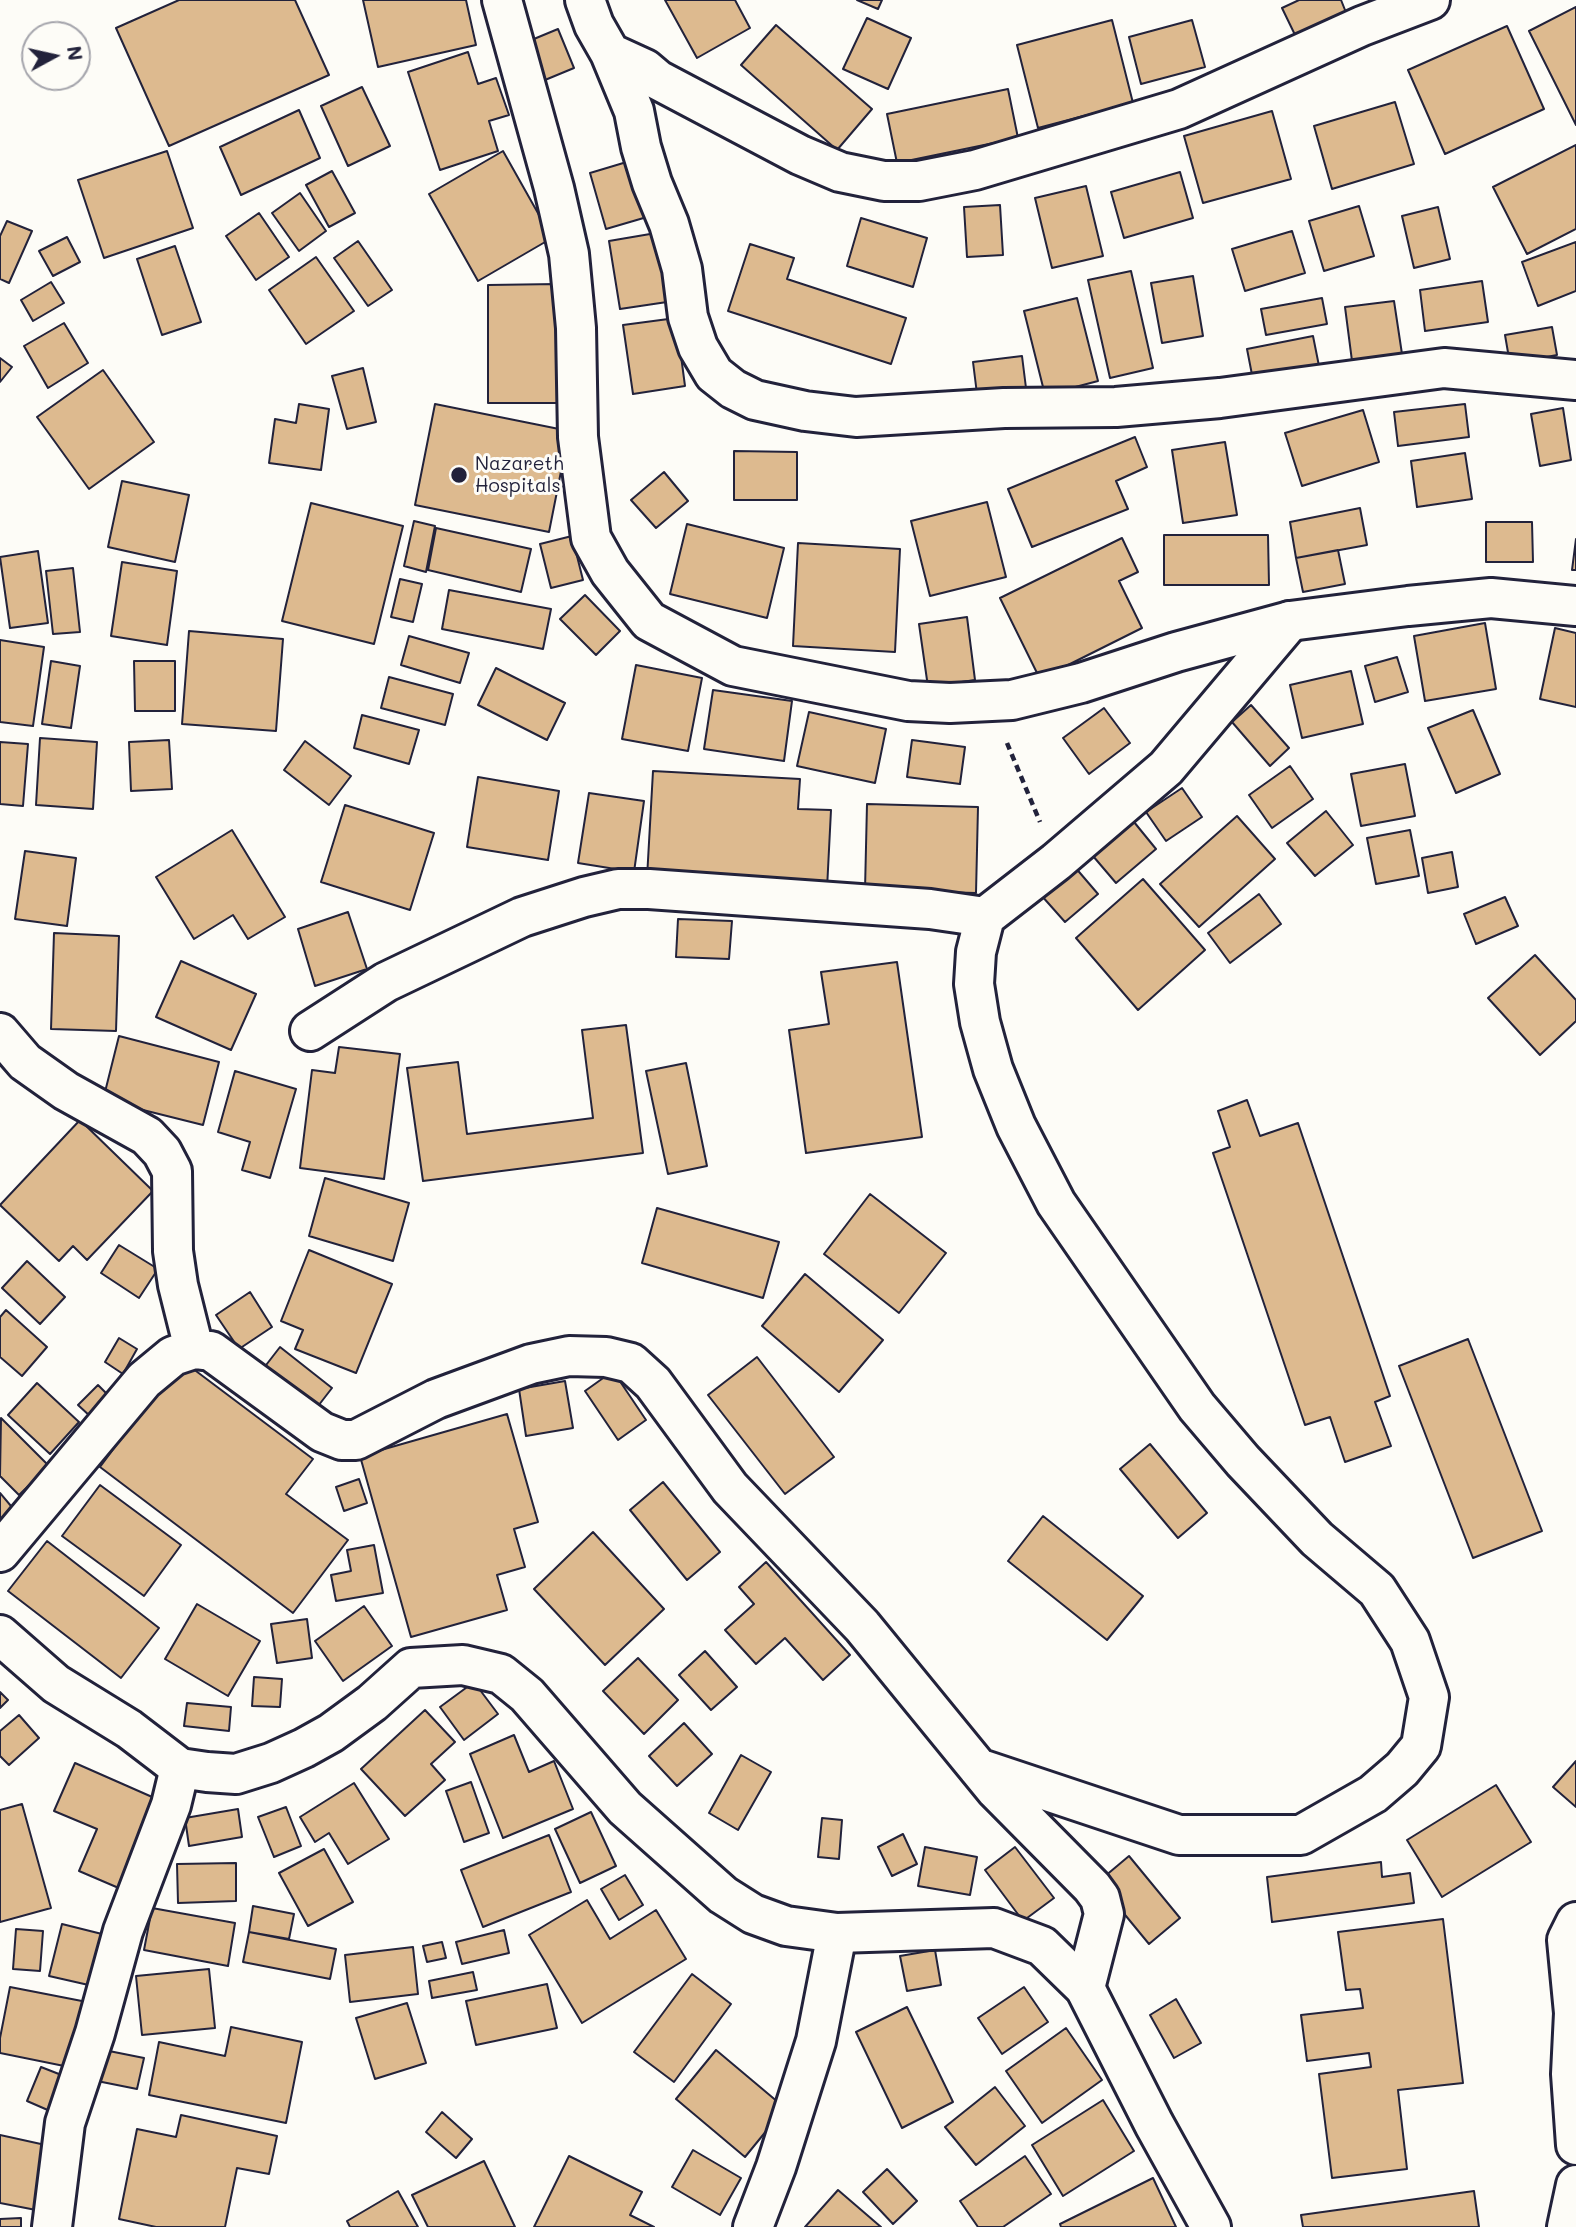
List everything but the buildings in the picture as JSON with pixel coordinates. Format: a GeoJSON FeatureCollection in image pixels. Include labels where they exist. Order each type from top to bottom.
{"type":"FeatureCollection","features":[{"type":"Feature","properties":{"kind":"street"},"geometry":{"type":"LineString","coordinates":[[502,0],[554,188],[569,254],[576,328],[578,437],[591,538],[610,572],[649,621],[733,666],[908,701],[950,703],[1012,700],[1081,683],[1176,652],[1290,621],[1491,598],[1576,606]]}},
{"type":"Feature","properties":{"kind":"street"},"geometry":{"type":"LineString","coordinates":[[585,0],[634,111],[652,183],[669,224],[682,269],[688,317],[698,347],[713,374],[733,389],[755,400],[805,411],[856,417],[1004,408],[1116,407],[1220,398],[1444,368],[1576,380]]}},
{"type":"Feature","properties":{"kind":"street"},"geometry":{"type":"LineString","coordinates":[[610,53],[645,69],[658,80],[800,155],[840,172],[884,181],[919,181],[975,170],[1179,109],[1362,26],[1430,0]]}},
{"type":"Feature","properties":{"kind":"street"},"geometry":{"type":"LineString","coordinates":[[978,1768],[1179,1835],[1301,1835],[1373,1794],[1402,1769],[1421,1746],[1429,1697],[1410,1641],[1377,1590],[1317,1539],[1243,1461],[1205,1416],[1056,1203],[1016,1125],[993,1069],[980,1022],[974,984],[976,951],[985,917],[1056,862],[1167,768],[1290,621]]}},
{"type":"Feature","properties":{"kind":"street"},"geometry":{"type":"LineString","coordinates":[[310,1031],[386,982],[486,934],[523,917],[618,889],[649,888],[930,909],[985,917]]}},
{"type":"Feature","properties":{"kind":"street"},"geometry":{"type":"LineString","coordinates":[[0,1033],[25,1062],[66,1091],[147,1136],[162,1152],[173,1171],[173,1251],[178,1285],[194,1349]]}},
{"type":"Feature","properties":{"kind":"street"},"geometry":{"type":"LineString","coordinates":[[0,1552],[144,1380],[173,1356],[194,1349],[211,1351],[322,1432],[342,1440],[356,1440],[436,1399],[531,1364],[569,1356],[606,1357],[631,1363],[653,1383],[730,1488],[862,1626],[996,1790],[1092,1886],[1100,1898],[1104,1914],[1085,1988]]}},
{"type":"Feature","properties":{"kind":"street"},"geometry":{"type":"LineString","coordinates":[[0,1635],[56,1684],[129,1729],[180,1768],[236,1774],[271,1763],[331,1733],[372,1703],[411,1668],[463,1665],[501,1674],[527,1695],[625,1808],[723,1895],[753,1914],[775,1922],[837,1933],[994,1928],[1042,1946],[1085,1988],[1154,2124],[1211,2227]]}},
{"type":"Feature","properties":{"kind":"street"},"geometry":{"type":"LineString","coordinates":[[52,2227],[65,2123],[95,2033],[123,1931],[171,1805],[180,1768]]}},
{"type":"Feature","properties":{"kind":"street"},"geometry":{"type":"LineString","coordinates":[[1576,1922],[1567,1940],[1574,2013],[1571,2074],[1576,2146]]}},
{"type":"Feature","properties":{"kind":"street"},"geometry":{"type":"LineString","coordinates":[[753,2227],[776,2167],[816,2040],[837,1933]]}},
{"type":"Feature","properties":{"kind":"street"},"geometry":{"type":"LineString","coordinates":[[1567,2227],[1576,2185]]}},
{"type":"Feature","properties":{"kind":"path"},"geometry":{"type":"LineString","coordinates":[[989,701],[1056,862]]}},
{"type":"Feature","properties":{"kind":"place","name":"Nazareth Hospitals"},"geometry":{"type":"Point","coordinates":[459,475]}}]}
